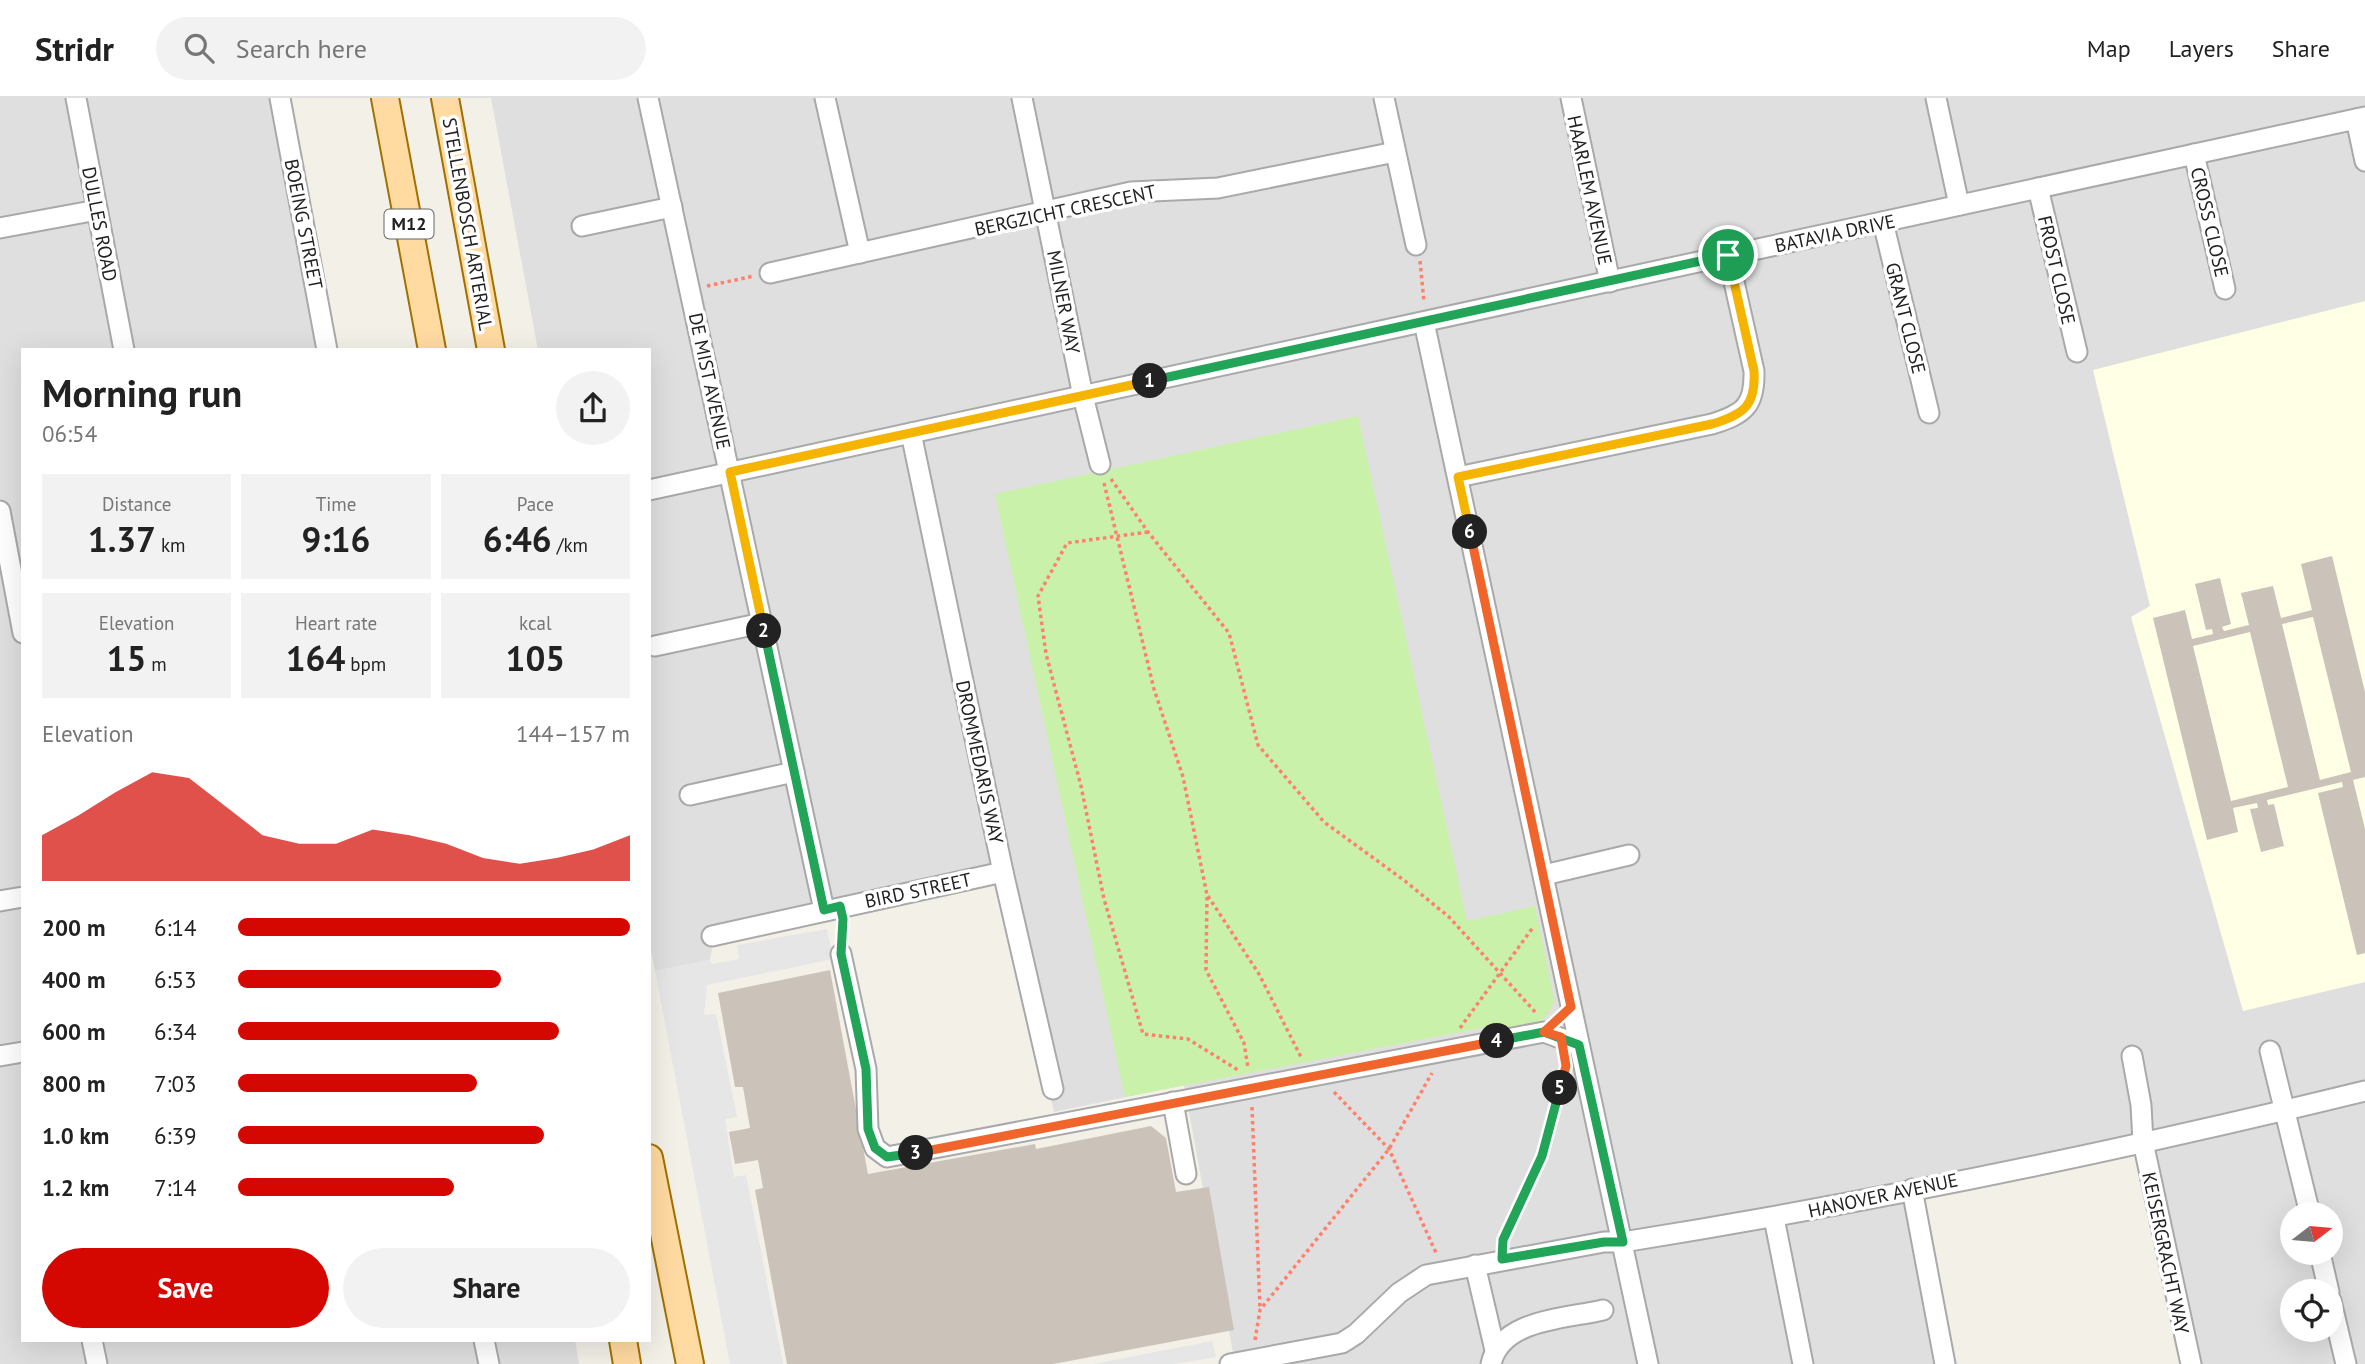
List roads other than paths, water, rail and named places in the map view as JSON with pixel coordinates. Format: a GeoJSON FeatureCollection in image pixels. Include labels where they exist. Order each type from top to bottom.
{"type":"FeatureCollection","features":[{"type":"Feature","properties":{"kind":"main road","name":"M12"},"geometry":{"type":"LineString","coordinates":[[385,98],[432,348]]}},
{"type":"Feature","properties":{"kind":"main road","name":"STELLENBOSCH ARTERIAL"},"geometry":{"type":"LineString","coordinates":[[445,98],[491,348]]}},
{"type":"Feature","properties":{"kind":"main road"},"geometry":{"type":"LineString","coordinates":[[651,1168],[690,1364]]}},
{"type":"Feature","properties":{"kind":"main road"},"geometry":{"type":"LineString","coordinates":[[622,1342],[627,1364]]}},
{"type":"Feature","properties":{"kind":"street","name":"DULLES ROAD"},"geometry":{"type":"LineString","coordinates":[[76,98],[124,348]]}},
{"type":"Feature","properties":{"kind":"street","name":"BOEING STREET"},"geometry":{"type":"LineString","coordinates":[[280,98],[327,348]]}},
{"type":"Feature","properties":{"kind":"street","name":"DE MIST AVENUE"},"geometry":{"type":"LineString","coordinates":[[648,98],[824,910]]}},
{"type":"Feature","properties":{"kind":"street"},"geometry":{"type":"LineString","coordinates":[[825,98],[860,253]]}},
{"type":"Feature","properties":{"kind":"street","name":"MILNER WAY"},"geometry":{"type":"LineString","coordinates":[[1022,98],[1083,396],[1100,464]]}},
{"type":"Feature","properties":{"kind":"street"},"geometry":{"type":"LineString","coordinates":[[1384,98],[1416,245]]}},
{"type":"Feature","properties":{"kind":"street","name":"HAARLEM AVENUE"},"geometry":{"type":"LineString","coordinates":[[1571,98],[1610,282]]}},
{"type":"Feature","properties":{"kind":"street"},"geometry":{"type":"LineString","coordinates":[[1936,98],[1959,205]]}},
{"type":"Feature","properties":{"kind":"street"},"geometry":{"type":"LineString","coordinates":[[2360,118],[2365,161]]}},
{"type":"Feature","properties":{"kind":"street","name":"BATAVIA DRIVE"},"geometry":{"type":"LineString","coordinates":[[651,490],[2360,118]]}},
{"type":"Feature","properties":{"kind":"street","name":"BERGZICHT CRESCENT"},"geometry":{"type":"LineString","coordinates":[[770,273],[1152,189],[1218,188],[1395,152]]}},
{"type":"Feature","properties":{"kind":"street","name":"CROSS CLOSE"},"geometry":{"type":"LineString","coordinates":[[2194,154],[2225,289]]}},
{"type":"Feature","properties":{"kind":"street","name":"FROST CLOSE"},"geometry":{"type":"LineString","coordinates":[[2038,188],[2077,352]]}},
{"type":"Feature","properties":{"kind":"street"},"geometry":{"type":"LineString","coordinates":[[582,226],[672,207]]}},
{"type":"Feature","properties":{"kind":"street"},"geometry":{"type":"LineString","coordinates":[[0,228],[97,210]]}},
{"type":"Feature","properties":{"kind":"street","name":"GRANT CLOSE"},"geometry":{"type":"LineString","coordinates":[[1883,222],[1929,413]]}},
{"type":"Feature","properties":{"kind":"street"},"geometry":{"type":"LineString","coordinates":[[1458,477],[1712,424],[1734,417],[1748,405],[1755,390],[1754,371],[1728,255]]}},
{"type":"Feature","properties":{"kind":"street"},"geometry":{"type":"LineString","coordinates":[[1424,322],[1571,1007],[1561,1038],[1623,1242],[1648,1364]]}},
{"type":"Feature","properties":{"kind":"street","name":"DROMMEDARIS WAY"},"geometry":{"type":"LineString","coordinates":[[911,433],[1003,872],[1053,1089]]}},
{"type":"Feature","properties":{"kind":"street"},"geometry":{"type":"LineString","coordinates":[[0,512],[20,604]]}},
{"type":"Feature","properties":{"kind":"street"},"geometry":{"type":"LineString","coordinates":[[655,646],[762,623]]}},
{"type":"Feature","properties":{"kind":"street"},"geometry":{"type":"LineString","coordinates":[[690,795],[794,772]]}},
{"type":"Feature","properties":{"kind":"street"},"geometry":{"type":"LineString","coordinates":[[1544,875],[1629,855]]}},
{"type":"Feature","properties":{"kind":"street","name":"BIRD STREET"},"geometry":{"type":"LineString","coordinates":[[712,936],[1003,872]]}},
{"type":"Feature","properties":{"kind":"street"},"geometry":{"type":"LineString","coordinates":[[0,901],[21,897]]}},
{"type":"Feature","properties":{"kind":"street"},"geometry":{"type":"LineString","coordinates":[[841,954],[866,1069],[868,1129],[875,1148],[887,1157],[1442,1051],[1561,1038]]}},
{"type":"Feature","properties":{"kind":"street"},"geometry":{"type":"LineString","coordinates":[[1561,1038],[1571,1007]]}},
{"type":"Feature","properties":{"kind":"street"},"geometry":{"type":"LineString","coordinates":[[2270,1051],[2308,1202]]}},
{"type":"Feature","properties":{"kind":"street"},"geometry":{"type":"LineString","coordinates":[[0,1056],[21,1052]]}},
{"type":"Feature","properties":{"kind":"street"},"geometry":{"type":"LineString","coordinates":[[2132,1056],[2141,1105],[2143,1142]]}},
{"type":"Feature","properties":{"kind":"street","name":"HANOVER AVENUE"},"geometry":{"type":"LineString","coordinates":[[1230,1364],[1342,1343],[1356,1334],[1414,1282],[1426,1275],[1604,1242],[1623,1242],[1774,1218],[2143,1142],[2365,1091]]}},
{"type":"Feature","properties":{"kind":"street"},"geometry":{"type":"LineString","coordinates":[[1173,1102],[1186,1174]]}},
{"type":"Feature","properties":{"kind":"street","name":"KEISERGRACHT WAY"},"geometry":{"type":"LineString","coordinates":[[2143,1142],[2191,1364]]}},
{"type":"Feature","properties":{"kind":"street"},"geometry":{"type":"LineString","coordinates":[[1912,1189],[1945,1364]]}},
{"type":"Feature","properties":{"kind":"street"},"geometry":{"type":"LineString","coordinates":[[1774,1218],[1803,1364]]}},
{"type":"Feature","properties":{"kind":"street"},"geometry":{"type":"LineString","coordinates":[[1475,1265],[1493,1357]]}},
{"type":"Feature","properties":{"kind":"street"},"geometry":{"type":"LineString","coordinates":[[1493,1357],[1502,1340],[1517,1330],[1603,1310]]}},
{"type":"Feature","properties":{"kind":"street"},"geometry":{"type":"LineString","coordinates":[[94,1342],[97,1364]]}},
{"type":"Feature","properties":{"kind":"street"},"geometry":{"type":"LineString","coordinates":[[484,1342],[489,1364]]}},
{"type":"Feature","properties":{"kind":"street"},"geometry":{"type":"LineString","coordinates":[[2341,1342],[2346,1364]]}}]}
